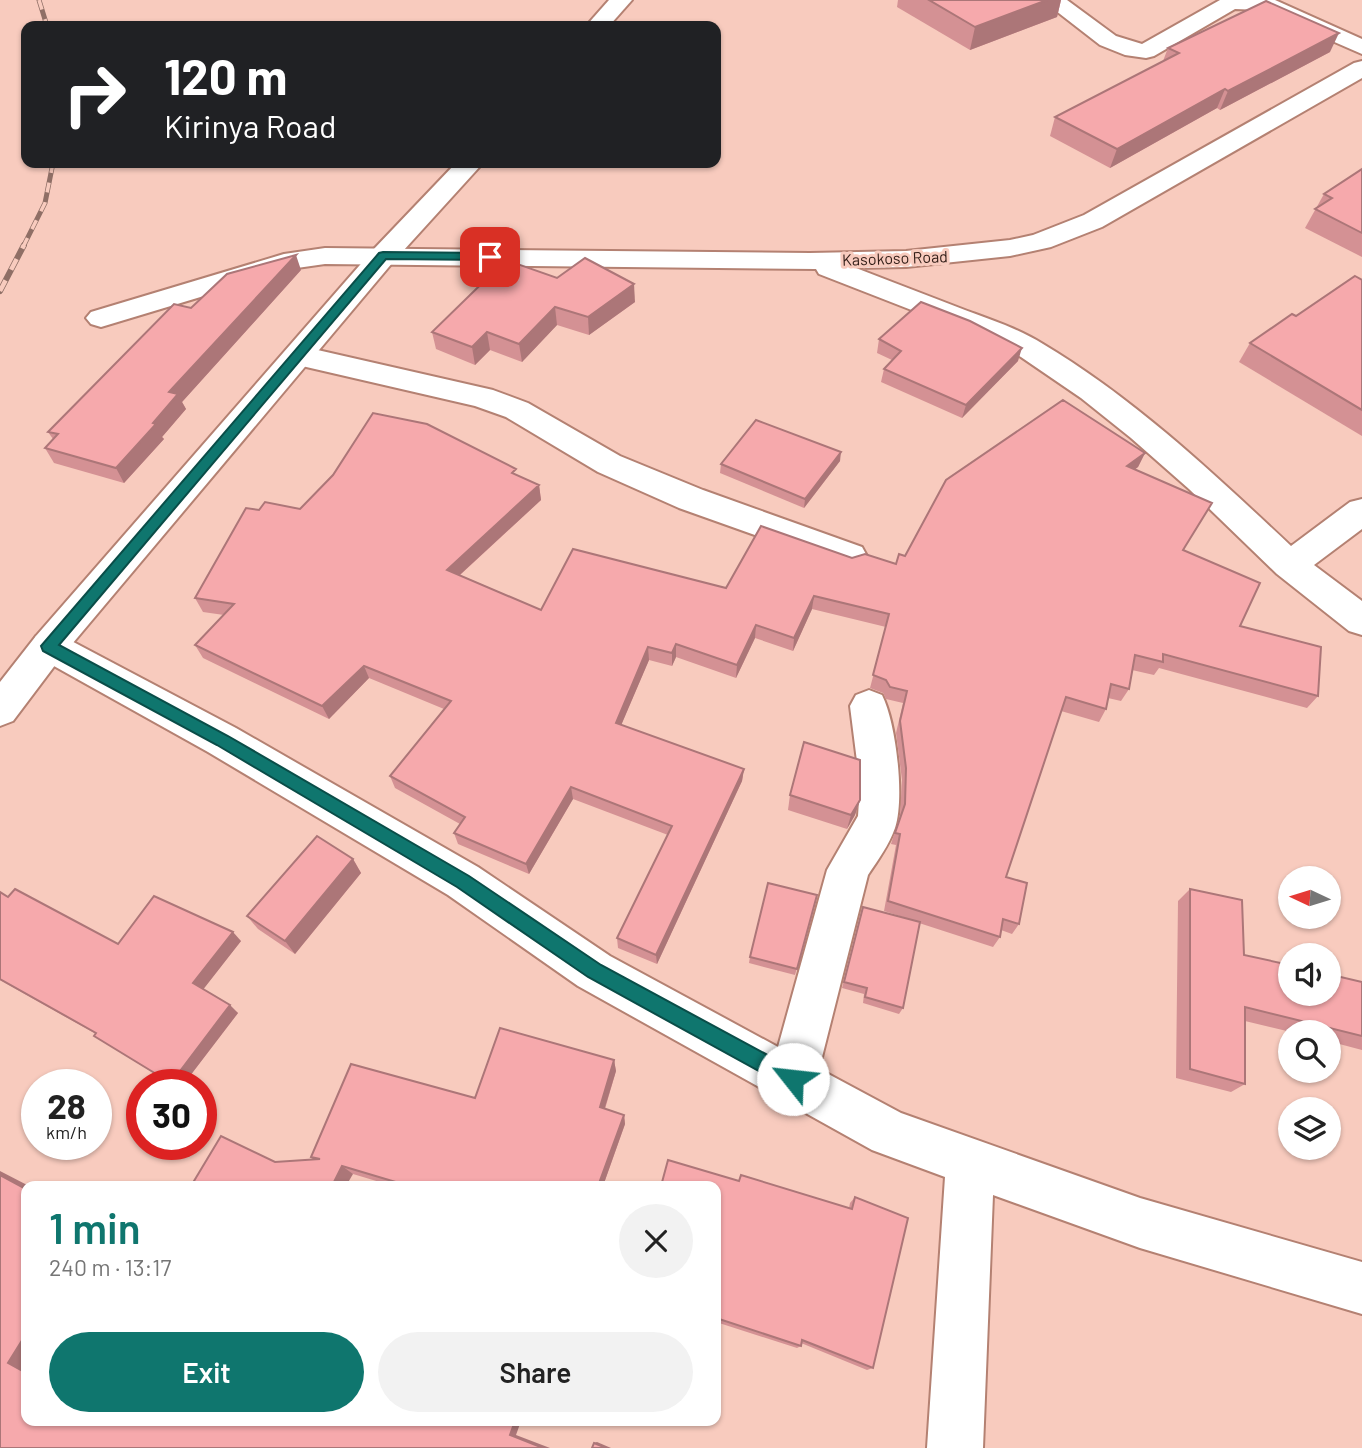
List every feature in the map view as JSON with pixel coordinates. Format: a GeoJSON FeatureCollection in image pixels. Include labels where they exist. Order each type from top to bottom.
{"type":"FeatureCollection","features":[{"type":"Feature","properties":{"kind":"street"},"geometry":{"type":"LineString","coordinates":[[602,21],[621,0]]}},
{"type":"Feature","properties":{"kind":"street"},"geometry":{"type":"LineString","coordinates":[[1053,0],[1112,43],[1131,52],[1146,51],[1230,3],[1247,1],[1267,5],[1362,47]]}},
{"type":"Feature","properties":{"kind":"street","name":"Kasokoso Road"},"geometry":{"type":"LineString","coordinates":[[101,318],[294,260],[383,256],[810,261],[973,254],[1041,241],[1093,221],[1362,68]]}},
{"type":"Feature","properties":{"kind":"street"},"geometry":{"type":"LineString","coordinates":[[0,710],[49,646],[383,256],[465,168]]}},
{"type":"Feature","properties":{"kind":"street"},"geometry":{"type":"LineString","coordinates":[[810,261],[1001,334],[1032,350],[1092,391],[1142,430],[1201,481],[1289,565],[1362,621]]}},
{"type":"Feature","properties":{"kind":"street"},"geometry":{"type":"LineString","coordinates":[[300,356],[482,397],[517,410],[609,464],[691,499],[850,556]]}},
{"type":"Feature","properties":{"kind":"street"},"geometry":{"type":"LineString","coordinates":[[1289,565],[1362,510]]}},
{"type":"Feature","properties":{"kind":"street"},"geometry":{"type":"LineString","coordinates":[[49,646],[222,740],[463,881],[594,971],[889,1133],[1140,1223],[1362,1289]]}},
{"type":"Feature","properties":{"kind":"street"},"geometry":{"type":"LineString","coordinates":[[793,1079],[848,870],[858,849],[873,831],[881,804],[869,706]]}},
{"type":"Feature","properties":{"kind":"street"},"geometry":{"type":"LineString","coordinates":[[955,1448],[970,1163]]}},
{"type":"Feature","properties":{"kind":"building"},"geometry":{"type":"Polygon","coordinates":[[[929,0],[1047,0],[975,27],[929,0]]]}},
{"type":"Feature","properties":{"kind":"building"},"geometry":{"type":"Polygon","coordinates":[[[1266,1],[1339,33],[1228,91],[1225,89],[1117,149],[1055,117],[1179,53],[1168,48],[1266,1]]]}},
{"type":"Feature","properties":{"kind":"building"},"geometry":{"type":"Polygon","coordinates":[[[1362,169],[1362,233],[1315,209],[1332,198],[1324,194],[1362,169]]]}},
{"type":"Feature","properties":{"kind":"building"},"geometry":{"type":"Polygon","coordinates":[[[296,255],[169,392],[178,394],[153,423],[156,424],[116,468],[45,448],[58,434],[48,432],[174,304],[191,308],[227,274],[296,255]]]}},
{"type":"Feature","properties":{"kind":"building"},"geometry":{"type":"Polygon","coordinates":[[[585,258],[634,284],[588,317],[555,307],[519,344],[487,332],[472,347],[432,332],[506,260],[557,278],[585,258]]]}},
{"type":"Feature","properties":{"kind":"building"},"geometry":{"type":"Polygon","coordinates":[[[1355,276],[1362,280],[1362,410],[1250,343],[1355,276]]]}},
{"type":"Feature","properties":{"kind":"building"},"geometry":{"type":"Polygon","coordinates":[[[921,302],[970,321],[1022,348],[966,405],[884,369],[901,351],[879,339],[921,302]]]}},
{"type":"Feature","properties":{"kind":"building"},"geometry":{"type":"Polygon","coordinates":[[[1063,400],[1145,453],[1127,466],[1212,503],[1183,550],[1260,583],[1240,626],[1321,647],[1318,696],[1163,654],[1163,662],[1135,655],[1129,689],[1111,684],[1106,709],[1066,697],[1006,877],[1027,883],[1019,924],[1003,919],[1000,937],[888,901],[900,834],[895,833],[905,804],[906,768],[900,721],[907,691],[890,687],[886,680],[873,675],[889,614],[814,596],[794,638],[756,625],[737,665],[676,644],[672,653],[648,647],[616,723],[744,769],[656,955],[617,938],[672,826],[571,787],[526,864],[454,833],[465,817],[390,776],[451,701],[364,666],[322,706],[195,645],[234,604],[195,598],[246,508],[259,510],[265,502],[300,509],[333,475],[373,413],[427,424],[516,469],[512,473],[539,485],[447,570],[541,610],[573,549],[726,588],[761,526],[852,558],[865,554],[896,564],[899,554],[905,556],[946,480],[1063,400]]]}},
{"type":"Feature","properties":{"kind":"building"},"geometry":{"type":"Polygon","coordinates":[[[756,420],[841,452],[805,499],[721,464],[756,420]]]}},
{"type":"Feature","properties":{"kind":"building"},"geometry":{"type":"Polygon","coordinates":[[[804,742],[860,760],[860,800],[851,815],[790,795],[804,742]]]}},
{"type":"Feature","properties":{"kind":"building"},"geometry":{"type":"Polygon","coordinates":[[[317,836],[353,859],[285,941],[247,916],[317,836]]]}},
{"type":"Feature","properties":{"kind":"building"},"geometry":{"type":"Polygon","coordinates":[[[768,883],[817,895],[797,969],[750,957],[768,883]]]}},
{"type":"Feature","properties":{"kind":"building"},"geometry":{"type":"Polygon","coordinates":[[[15,889],[118,944],[154,896],[233,932],[193,983],[230,1005],[182,1069],[148,1069],[94,1036],[96,1033],[0,979],[0,892],[8,897],[15,889]]]}},
{"type":"Feature","properties":{"kind":"building"},"geometry":{"type":"Polygon","coordinates":[[[1190,889],[1242,900],[1244,955],[1278,962],[1278,1006],[1341,1006],[1341,977],[1362,982],[1362,1036],[1341,1031],[1341,1020],[1297,1020],[1245,1007],[1245,1084],[1190,1069],[1190,889]]]}},
{"type":"Feature","properties":{"kind":"building"},"geometry":{"type":"Polygon","coordinates":[[[863,907],[920,922],[903,1008],[865,997],[867,988],[844,982],[863,907]]]}},
{"type":"Feature","properties":{"kind":"building"},"geometry":{"type":"Polygon","coordinates":[[[500,1028],[614,1060],[600,1107],[624,1115],[600,1181],[392,1181],[342,1166],[334,1181],[194,1181],[207,1160],[217,1160],[217,1143],[221,1136],[275,1162],[320,1159],[311,1157],[351,1064],[475,1098],[500,1028]]]}},
{"type":"Feature","properties":{"kind":"building"},"geometry":{"type":"Polygon","coordinates":[[[668,1160],[739,1181],[741,1175],[852,1209],[855,1197],[908,1218],[873,1368],[802,1340],[801,1346],[721,1320],[721,1181],[662,1181],[668,1160]]]}},
{"type":"Feature","properties":{"kind":"building"},"geometry":{"type":"Polygon","coordinates":[[[0,1175],[21,1186],[21,1342],[8,1363],[21,1370],[21,1426],[513,1426],[510,1435],[543,1448],[0,1448],[0,1175]]]}},
{"type":"Feature","properties":{"kind":"building"},"geometry":{"type":"Polygon","coordinates":[[[594,1443],[606,1448],[592,1448],[594,1443]]]}},
{"type":"Feature","properties":{"kind":"railway"},"geometry":{"type":"LineString","coordinates":[[39,0],[45,21]]}},
{"type":"Feature","properties":{"kind":"railway"},"geometry":{"type":"LineString","coordinates":[[24,245],[45,203],[52,168]]}},
{"type":"Feature","properties":{"kind":"railway"},"geometry":{"type":"LineString","coordinates":[[0,291],[24,245]]}},
{"type":"Feature","properties":{"kind":"route"},"geometry":{"type":"LineString","coordinates":[[490,257],[383,256],[49,646],[222,740],[463,881],[594,971],[793,1079]]}}]}
